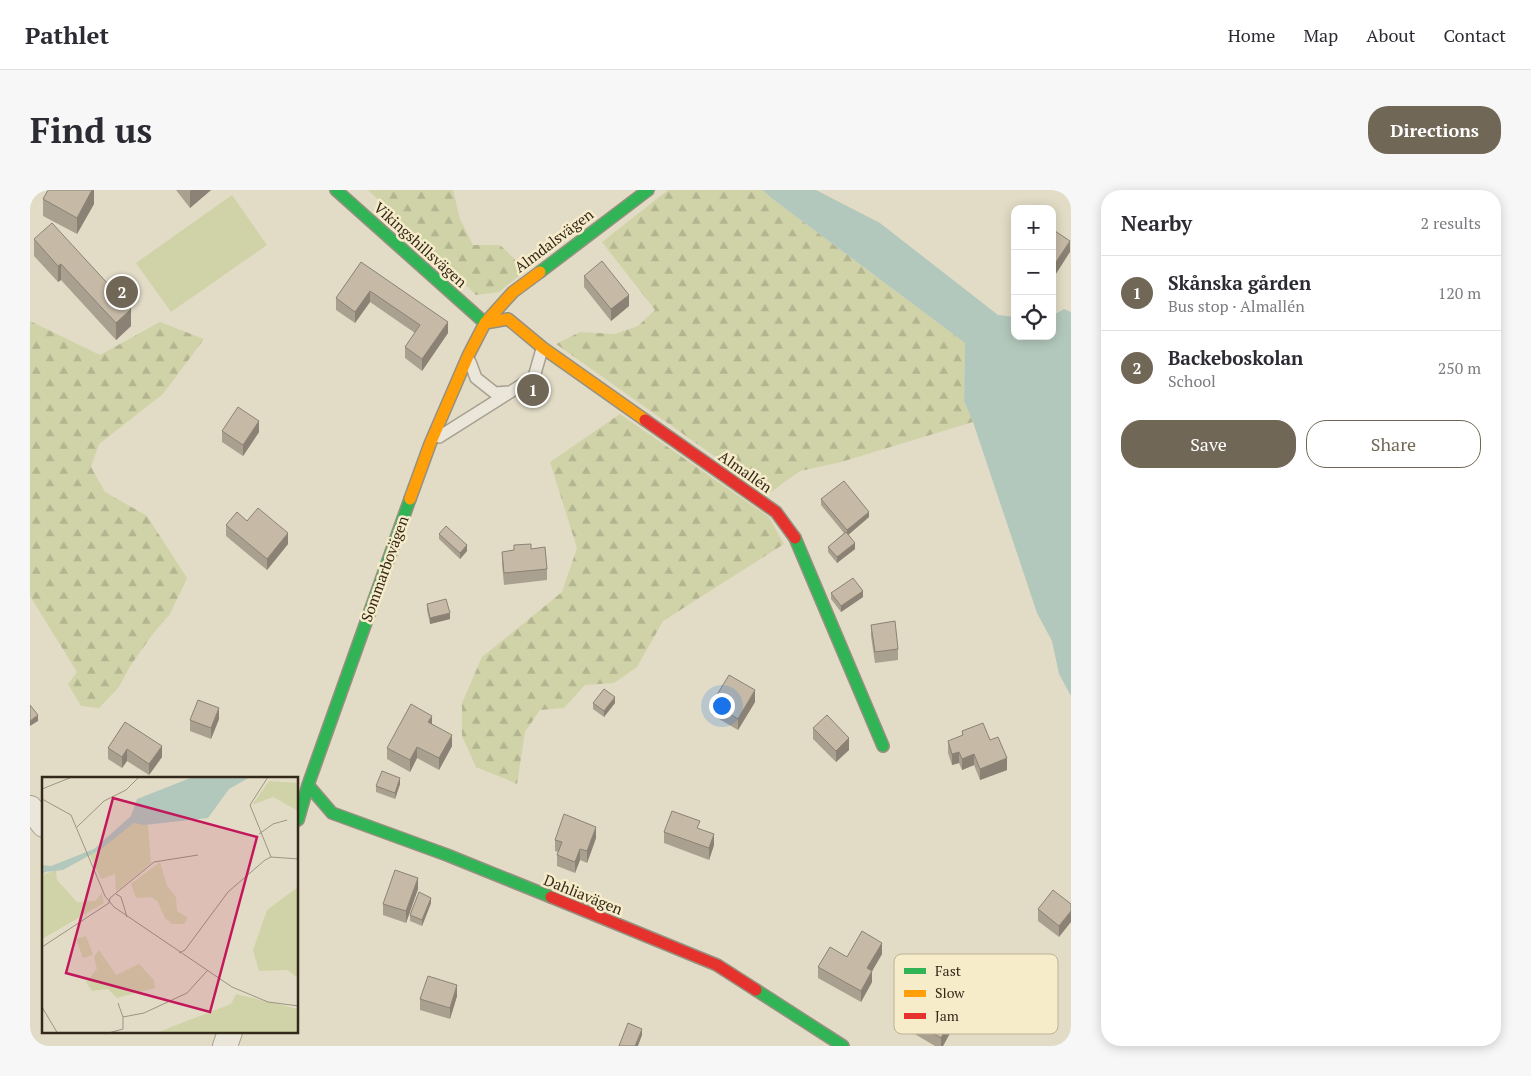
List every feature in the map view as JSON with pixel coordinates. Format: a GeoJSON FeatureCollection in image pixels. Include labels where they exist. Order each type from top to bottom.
{"type":"FeatureCollection","features":[{"type":"Feature","properties":{"kind":"street","name":"Vikingshillsvägen"},"geometry":{"type":"LineString","coordinates":[[336,190],[485,323]]}},
{"type":"Feature","properties":{"kind":"street","name":"Almdalsvägen"},"geometry":{"type":"LineString","coordinates":[[485,323],[513,292],[648,190]]}},
{"type":"Feature","properties":{"kind":"street","name":"Almallén"},"geometry":{"type":"LineString","coordinates":[[485,323],[508,319],[543,348],[776,512],[796,540],[883,746]]}},
{"type":"Feature","properties":{"kind":"street","name":"Sommarbovägen"},"geometry":{"type":"LineString","coordinates":[[299,816],[308,785],[430,444],[468,356],[485,323]]}},
{"type":"Feature","properties":{"kind":"street","name":"Dahliavägen"},"geometry":{"type":"LineString","coordinates":[[308,785],[332,813],[447,856],[717,965],[843,1046]]}},
{"type":"Feature","properties":{"kind":"street"},"geometry":{"type":"LineString","coordinates":[[30,808],[42,823]]}},
{"type":"Feature","properties":{"kind":"street"},"geometry":{"type":"LineString","coordinates":[[225,1046],[229,1034]]}},
{"type":"Feature","properties":{"kind":"lane"},"geometry":{"type":"LineString","coordinates":[[430,444],[534,377],[543,348]]}},
{"type":"Feature","properties":{"kind":"lane"},"geometry":{"type":"LineString","coordinates":[[468,356],[476,378],[486,387],[495,394],[512,392]]}},
{"type":"Feature","properties":{"kind":"green space"},"geometry":{"type":"Polygon","coordinates":[[[368,190],[453,190],[460,219],[473,245],[500,245],[526,270],[499,292],[476,295],[368,190]]]}},
{"type":"Feature","properties":{"kind":"green space"},"geometry":{"type":"Polygon","coordinates":[[[668,190],[763,190],[965,343],[964,401],[973,422],[841,462],[800,471],[768,494],[556,344],[580,332],[615,334],[638,326],[655,310],[602,242],[668,190]]]}},
{"type":"Feature","properties":{"kind":"green space"},"geometry":{"type":"Polygon","coordinates":[[[232,195],[267,245],[171,312],[136,263],[232,195]]]}},
{"type":"Feature","properties":{"kind":"green space"},"geometry":{"type":"Polygon","coordinates":[[[30,321],[100,355],[160,322],[204,339],[163,394],[99,444],[91,467],[105,492],[147,516],[187,578],[170,614],[152,635],[129,668],[119,687],[99,708],[81,706],[68,684],[77,672],[30,596],[30,321]]]}},
{"type":"Feature","properties":{"kind":"green space"},"geometry":{"type":"Polygon","coordinates":[[[620,414],[769,517],[784,544],[663,621],[637,667],[614,683],[585,685],[564,708],[540,710],[525,732],[517,784],[476,767],[462,736],[462,703],[482,657],[562,592],[577,548],[550,462],[620,414]]]}},
{"type":"Feature","properties":{"kind":"shaded area"},"geometry":{"type":"Polygon","coordinates":[[[763,190],[816,190],[880,223],[998,315],[1011,317],[1011,340],[1056,340],[1056,314],[1064,309],[1071,312],[1071,696],[1059,674],[1052,641],[1037,613],[973,422],[964,401],[965,343],[763,190]]]}},
{"type":"Feature","properties":{"kind":"building"},"geometry":{"type":"Polygon","coordinates":[[[48,190],[92,190],[77,218],[43,199],[48,190]]]}},
{"type":"Feature","properties":{"kind":"building"},"geometry":{"type":"Polygon","coordinates":[[[52,223],[131,309],[116,323],[61,264],[58,266],[34,239],[52,223]]]}},
{"type":"Feature","properties":{"kind":"building"},"geometry":{"type":"Polygon","coordinates":[[[1056,232],[1070,241],[1056,262],[1056,232]]]}},
{"type":"Feature","properties":{"kind":"building"},"geometry":{"type":"Polygon","coordinates":[[[602,261],[629,295],[611,309],[584,276],[602,261]]]}},
{"type":"Feature","properties":{"kind":"building"},"geometry":{"type":"Polygon","coordinates":[[[361,262],[448,322],[422,359],[405,347],[420,325],[370,291],[355,312],[336,298],[361,262]]]}},
{"type":"Feature","properties":{"kind":"building"},"geometry":{"type":"Polygon","coordinates":[[[238,407],[259,421],[243,445],[222,431],[238,407]]]}},
{"type":"Feature","properties":{"kind":"building"},"geometry":{"type":"Polygon","coordinates":[[[844,481],[869,512],[847,530],[821,499],[844,481]]]}},
{"type":"Feature","properties":{"kind":"building"},"geometry":{"type":"Polygon","coordinates":[[[258,508],[288,533],[267,559],[226,525],[237,512],[247,521],[258,508]]]}},
{"type":"Feature","properties":{"kind":"building"},"geometry":{"type":"Polygon","coordinates":[[[446,526],[467,545],[460,553],[439,534],[446,526]]]}},
{"type":"Feature","properties":{"kind":"building"},"geometry":{"type":"Polygon","coordinates":[[[846,532],[855,543],[837,557],[828,547],[846,532]]]}},
{"type":"Feature","properties":{"kind":"building"},"geometry":{"type":"Polygon","coordinates":[[[531,544],[531,549],[545,547],[547,569],[504,573],[502,552],[514,550],[514,545],[531,544]]]}},
{"type":"Feature","properties":{"kind":"building"},"geometry":{"type":"Polygon","coordinates":[[[853,578],[863,591],[841,606],[831,593],[853,578]]]}},
{"type":"Feature","properties":{"kind":"building"},"geometry":{"type":"Polygon","coordinates":[[[446,599],[450,613],[430,618],[427,604],[446,599]]]}},
{"type":"Feature","properties":{"kind":"building"},"geometry":{"type":"Polygon","coordinates":[[[895,621],[898,649],[875,652],[871,625],[895,621]]]}},
{"type":"Feature","properties":{"kind":"building"},"geometry":{"type":"Polygon","coordinates":[[[729,675],[755,690],[738,719],[712,703],[729,675]]]}},
{"type":"Feature","properties":{"kind":"building"},"geometry":{"type":"Polygon","coordinates":[[[604,689],[615,697],[604,711],[593,703],[604,689]]]}},
{"type":"Feature","properties":{"kind":"building"},"geometry":{"type":"Polygon","coordinates":[[[198,700],[219,708],[211,728],[190,720],[198,700]]]}},
{"type":"Feature","properties":{"kind":"building"},"geometry":{"type":"Polygon","coordinates":[[[411,704],[432,716],[428,722],[452,735],[439,758],[417,747],[410,760],[387,748],[411,704]]]}},
{"type":"Feature","properties":{"kind":"building"},"geometry":{"type":"Polygon","coordinates":[[[30,705],[38,715],[30,721],[30,705]]]}},
{"type":"Feature","properties":{"kind":"building"},"geometry":{"type":"Polygon","coordinates":[[[827,715],[849,738],[836,751],[813,728],[827,715]]]}},
{"type":"Feature","properties":{"kind":"building"},"geometry":{"type":"Polygon","coordinates":[[[125,722],[162,746],[149,764],[127,749],[122,757],[108,748],[125,722]]]}},
{"type":"Feature","properties":{"kind":"building"},"geometry":{"type":"Polygon","coordinates":[[[983,723],[990,740],[998,737],[1007,758],[980,769],[974,754],[962,759],[959,752],[952,754],[948,741],[963,735],[962,731],[983,723]]]}},
{"type":"Feature","properties":{"kind":"building"},"geometry":{"type":"Polygon","coordinates":[[[382,771],[400,778],[395,793],[376,786],[382,771]]]}},
{"type":"Feature","properties":{"kind":"building"},"geometry":{"type":"Polygon","coordinates":[[[672,811],[700,821],[697,828],[714,834],[709,848],[664,832],[672,811]]]}},
{"type":"Feature","properties":{"kind":"building"},"geometry":{"type":"Polygon","coordinates":[[[564,814],[596,827],[587,851],[580,849],[575,862],[557,855],[562,842],[555,840],[564,814]]]}},
{"type":"Feature","properties":{"kind":"building"},"geometry":{"type":"Polygon","coordinates":[[[395,870],[418,878],[406,911],[383,904],[395,870]]]}},
{"type":"Feature","properties":{"kind":"building"},"geometry":{"type":"Polygon","coordinates":[[[1053,890],[1071,904],[1071,911],[1059,926],[1038,909],[1053,890]]]}},
{"type":"Feature","properties":{"kind":"building"},"geometry":{"type":"Polygon","coordinates":[[[419,892],[431,898],[422,920],[410,915],[419,892]]]}},
{"type":"Feature","properties":{"kind":"building"},"geometry":{"type":"Polygon","coordinates":[[[862,931],[882,943],[867,968],[872,971],[861,991],[818,967],[830,947],[847,957],[862,931]]]}},
{"type":"Feature","properties":{"kind":"building"},"geometry":{"type":"Polygon","coordinates":[[[428,976],[457,985],[450,1008],[420,999],[428,976]]]}},
{"type":"Feature","properties":{"kind":"building"},"geometry":{"type":"Polygon","coordinates":[[[628,1023],[642,1029],[635,1046],[619,1046],[628,1023]]]}},
{"type":"Feature","properties":{"kind":"building"},"geometry":{"type":"Polygon","coordinates":[[[934,1034],[943,1034],[941,1038],[934,1034]]]}},
{"type":"Feature","properties":{"kind":"traffic: fast"},"geometry":{"type":"LineString","coordinates":[[336,190],[485,323]]}},
{"type":"Feature","properties":{"kind":"traffic: fast"},"geometry":{"type":"LineString","coordinates":[[540,272],[648,190]]}},
{"type":"Feature","properties":{"kind":"traffic: fast"},"geometry":{"type":"LineString","coordinates":[[299,816],[308,785],[410,499]]}},
{"type":"Feature","properties":{"kind":"traffic: fast"},"geometry":{"type":"LineString","coordinates":[[795,538],[883,746]]}},
{"type":"Feature","properties":{"kind":"traffic: fast"},"geometry":{"type":"LineString","coordinates":[[308,785],[332,813],[447,855],[551,897]]}},
{"type":"Feature","properties":{"kind":"traffic: fast"},"geometry":{"type":"LineString","coordinates":[[756,990],[843,1046]]}},
{"type":"Feature","properties":{"kind":"traffic: slow"},"geometry":{"type":"LineString","coordinates":[[410,499],[430,444],[468,356],[485,323],[513,292],[540,272]]}},
{"type":"Feature","properties":{"kind":"traffic: slow"},"geometry":{"type":"LineString","coordinates":[[485,323],[508,319],[543,348],[645,420]]}},
{"type":"Feature","properties":{"kind":"traffic: jam"},"geometry":{"type":"LineString","coordinates":[[645,420],[776,512],[795,538]]}},
{"type":"Feature","properties":{"kind":"traffic: jam"},"geometry":{"type":"LineString","coordinates":[[551,897],[717,965],[756,990]]}},
{"type":"Feature","properties":{"kind":"place","name":"Backeboskolan"},"geometry":{"type":"Point","coordinates":[122,292]}},
{"type":"Feature","properties":{"kind":"place","name":"Skånska gården"},"geometry":{"type":"Point","coordinates":[533,390]}}]}
